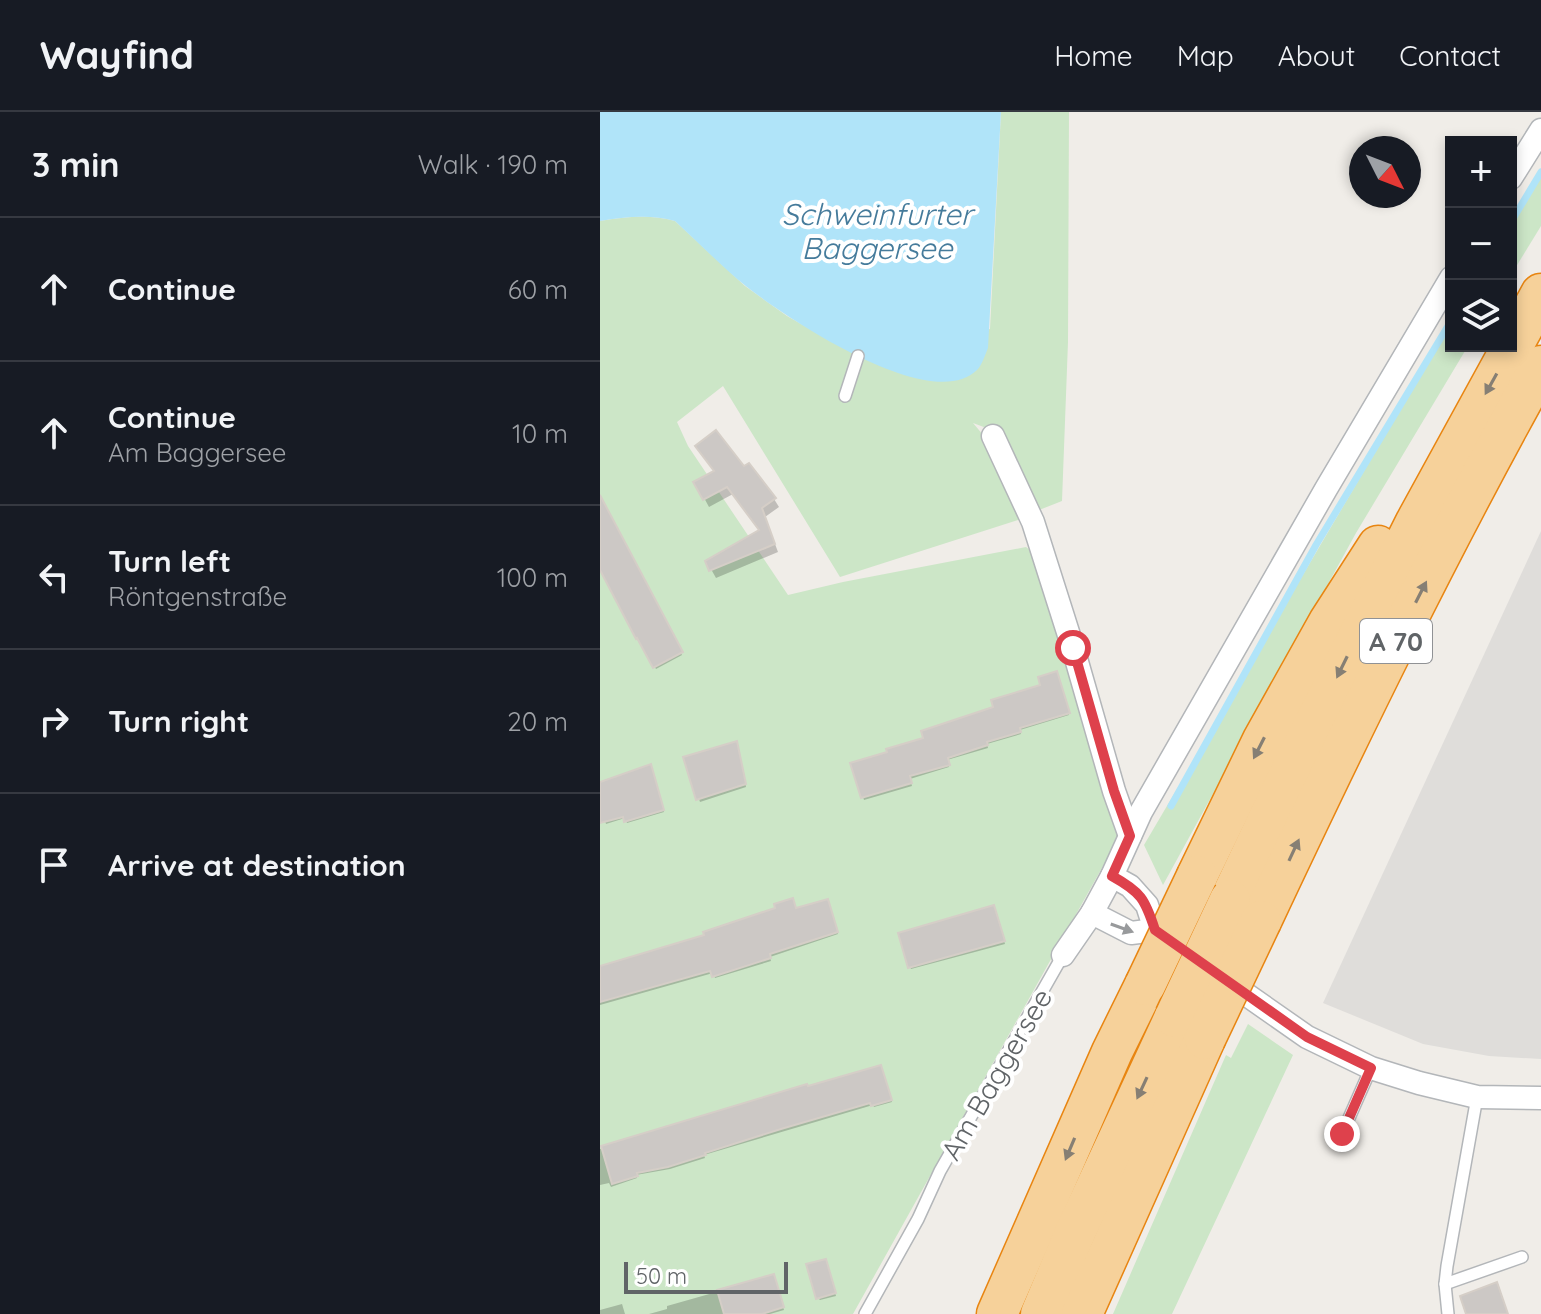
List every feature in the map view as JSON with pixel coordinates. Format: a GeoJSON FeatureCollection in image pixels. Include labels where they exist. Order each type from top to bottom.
{"type":"FeatureCollection","features":[{"type":"Feature","properties":{"kind":"highway","name":"A 70"},"geometry":{"type":"LineString","coordinates":[[1041,1314],[1075,1233],[1190,1028],[1245,910],[1369,614],[1541,294]]}},
{"type":"Feature","properties":{"kind":"highway","name":"A 70"},"geometry":{"type":"LineString","coordinates":[[1245,910],[1342,749],[1457,522],[1541,366]]}},
{"type":"Feature","properties":{"kind":"highway"},"geometry":{"type":"LineString","coordinates":[[998,1307],[1145,985],[1263,740],[1329,622],[1396,518],[1469,424]]}},
{"type":"Feature","properties":{"kind":"highway","name":"A 70"},"geometry":{"type":"LineString","coordinates":[[1082,1314],[1190,1028]]}},
{"type":"Feature","properties":{"kind":"street"},"geometry":{"type":"LineString","coordinates":[[1517,168],[1541,130]]}},
{"type":"Feature","properties":{"kind":"street","name":"Am Baggersee"},"geometry":{"type":"LineString","coordinates":[[1063,955],[1092,913],[1141,812],[1450,280]]}},
{"type":"Feature","properties":{"kind":"street"},"geometry":{"type":"LineString","coordinates":[[993,436],[1033,522],[1130,836]]}},
{"type":"Feature","properties":{"kind":"street"},"geometry":{"type":"LineString","coordinates":[[1112,876],[1130,886],[1147,905],[1155,930],[1307,1037],[1371,1068],[1419,1083],[1477,1097],[1541,1098]]}},
{"type":"Feature","properties":{"kind":"street"},"geometry":{"type":"LineString","coordinates":[[1092,913],[1131,933],[1155,930]]}},
{"type":"Feature","properties":{"kind":"lane"},"geometry":{"type":"LineString","coordinates":[[845,396],[858,356]]}},
{"type":"Feature","properties":{"kind":"lane","name":"Am Baggersee"},"geometry":{"type":"LineString","coordinates":[[865,1314],[918,1219],[940,1171],[1063,955]]}},
{"type":"Feature","properties":{"kind":"lane"},"geometry":{"type":"LineString","coordinates":[[1342,1134],[1371,1068]]}},
{"type":"Feature","properties":{"kind":"lane"},"geometry":{"type":"LineString","coordinates":[[1448,1314],[1445,1284],[1477,1097]]}},
{"type":"Feature","properties":{"kind":"lane"},"geometry":{"type":"LineString","coordinates":[[1445,1284],[1522,1257]]}},
{"type":"Feature","properties":{"kind":"shaded area"},"geometry":{"type":"Polygon","coordinates":[[[1541,531],[1541,1059],[1489,1056],[1423,1044],[1323,1003],[1541,531]]]}},
{"type":"Feature","properties":{"kind":"green space"},"geometry":{"type":"Polygon","coordinates":[[[1001,112],[1069,112],[1068,342],[1062,501],[1029,514],[1005,435],[973,423],[995,449],[1021,517],[840,577],[723,386],[677,422],[688,446],[788,595],[1026,547],[1041,559],[1122,832],[853,1314],[600,1314],[600,221],[647,217],[675,221],[745,286],[787,316],[858,356],[990,329],[1001,112]]]}},
{"type":"Feature","properties":{"kind":"green space"},"geometry":{"type":"Polygon","coordinates":[[[1541,169],[1541,226],[1517,265],[1517,210],[1541,169]]]}},
{"type":"Feature","properties":{"kind":"green space"},"geometry":{"type":"Polygon","coordinates":[[[1445,333],[1445,352],[1464,352],[1356,533],[1163,885],[1144,845],[1445,333]]]}},
{"type":"Feature","properties":{"kind":"green space"},"geometry":{"type":"Polygon","coordinates":[[[1248,1024],[1293,1055],[1172,1314],[1113,1314],[1226,1055],[1231,1058],[1248,1024]]]}},
{"type":"Feature","properties":{"kind":"water","name":"Schweinfurter Baggersee"},"geometry":{"type":"Polygon","coordinates":[[[600,112],[1001,112],[988,348],[979,368],[956,381],[927,380],[895,372],[825,339],[766,301],[675,221],[628,217],[600,221],[600,112]]]}},
{"type":"Feature","properties":{"kind":"building"},"geometry":{"type":"Polygon","coordinates":[[[716,430],[744,466],[749,463],[776,498],[762,508],[775,544],[709,571],[705,561],[759,530],[727,487],[703,500],[693,482],[714,471],[695,446],[716,430]]]}},
{"type":"Feature","properties":{"kind":"building"},"geometry":{"type":"Polygon","coordinates":[[[600,495],[683,652],[653,668],[600,570],[600,495]]]}},
{"type":"Feature","properties":{"kind":"building"},"geometry":{"type":"Polygon","coordinates":[[[1057,671],[1070,713],[1020,728],[1021,732],[948,758],[950,765],[910,776],[912,783],[861,798],[850,763],[923,738],[921,731],[993,707],[991,700],[1040,685],[1038,677],[1057,671]]]}},
{"type":"Feature","properties":{"kind":"building"},"geometry":{"type":"Polygon","coordinates":[[[737,741],[746,784],[696,800],[683,757],[737,741]]]}},
{"type":"Feature","properties":{"kind":"building"},"geometry":{"type":"Polygon","coordinates":[[[651,764],[664,810],[624,822],[623,817],[600,823],[600,782],[651,764]]]}},
{"type":"Feature","properties":{"kind":"building"},"geometry":{"type":"Polygon","coordinates":[[[793,898],[796,908],[828,899],[838,932],[712,977],[710,971],[600,1002],[600,966],[704,935],[703,932],[775,908],[774,904],[793,898]]]}},
{"type":"Feature","properties":{"kind":"building"},"geometry":{"type":"Polygon","coordinates":[[[994,905],[1005,941],[908,968],[898,933],[994,905]]]}},
{"type":"Feature","properties":{"kind":"building"},"geometry":{"type":"Polygon","coordinates":[[[881,1065],[892,1100],[871,1106],[870,1103],[781,1129],[668,1167],[637,1173],[638,1176],[612,1184],[601,1146],[881,1065]]]}},
{"type":"Feature","properties":{"kind":"building"},"geometry":{"type":"Polygon","coordinates":[[[826,1259],[836,1293],[816,1299],[806,1264],[826,1259]]]}},
{"type":"Feature","properties":{"kind":"building"},"geometry":{"type":"Polygon","coordinates":[[[774,1274],[784,1307],[762,1314],[724,1314],[717,1290],[774,1274]]]}},
{"type":"Feature","properties":{"kind":"building"},"geometry":{"type":"Polygon","coordinates":[[[1497,1282],[1508,1314],[1466,1314],[1460,1296],[1497,1282]]]}},
{"type":"Feature","properties":{"kind":"waterway"},"geometry":{"type":"LineString","coordinates":[[1517,212],[1541,172]]}},
{"type":"Feature","properties":{"kind":"waterway"},"geometry":{"type":"LineString","coordinates":[[1171,806],[1316,545],[1445,331]]}},
{"type":"Feature","properties":{"kind":"route"},"geometry":{"type":"LineString","coordinates":[[1073,648],[1130,836],[1112,876],[1130,886],[1147,905],[1155,930],[1307,1037],[1371,1068],[1342,1134]]}}]}
